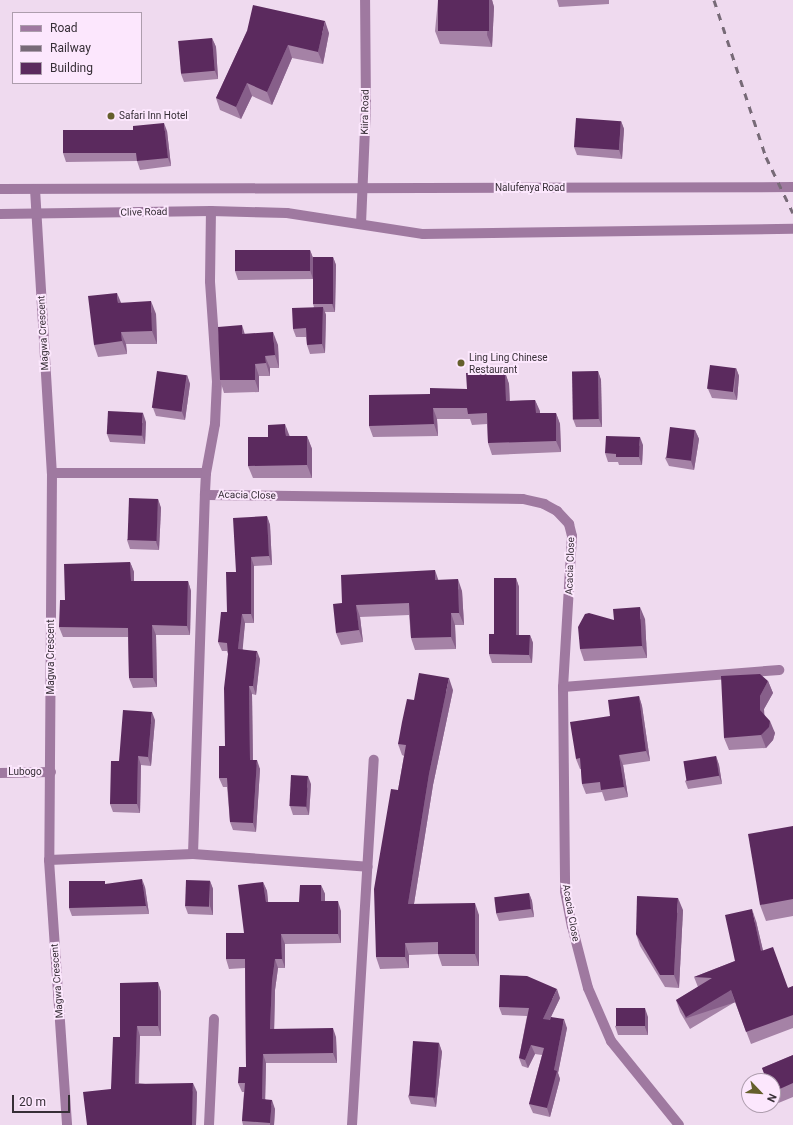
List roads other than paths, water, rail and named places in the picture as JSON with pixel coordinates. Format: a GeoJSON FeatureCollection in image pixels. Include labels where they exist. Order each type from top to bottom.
{"type":"FeatureCollection","features":[{"type":"Feature","properties":{"kind":"street","name":"Kiira Road"},"geometry":{"type":"LineString","coordinates":[[361,224],[366,107],[365,0]]}},
{"type":"Feature","properties":{"kind":"street","name":"Nalufenya Road"},"geometry":{"type":"LineString","coordinates":[[35,189],[268,187],[793,187]]}},
{"type":"Feature","properties":{"kind":"street"},"geometry":{"type":"LineString","coordinates":[[0,189],[35,189]]}},
{"type":"Feature","properties":{"kind":"street","name":"Magwa Crescent"},"geometry":{"type":"LineString","coordinates":[[35,189],[52,473],[51,772],[49,860],[65,1122]]}},
{"type":"Feature","properties":{"kind":"street","name":"Clive Road"},"geometry":{"type":"LineString","coordinates":[[0,214],[211,211],[288,213],[361,224]]}},
{"type":"Feature","properties":{"kind":"street","name":"Acacia Close"},"geometry":{"type":"LineString","coordinates":[[211,211],[210,280],[217,382],[215,424],[206,473],[205,495],[523,499],[544,504],[557,511],[569,524],[572,536],[563,687],[565,891],[588,988],[611,1041],[679,1125]]}},
{"type":"Feature","properties":{"kind":"street"},"geometry":{"type":"LineString","coordinates":[[361,224],[423,234],[793,229]]}},
{"type":"Feature","properties":{"kind":"street"},"geometry":{"type":"LineString","coordinates":[[52,473],[206,473]]}},
{"type":"Feature","properties":{"kind":"street"},"geometry":{"type":"LineString","coordinates":[[193,854],[205,495]]}},
{"type":"Feature","properties":{"kind":"street"},"geometry":{"type":"LineString","coordinates":[[563,687],[779,670]]}},
{"type":"Feature","properties":{"kind":"street"},"geometry":{"type":"LineString","coordinates":[[352,1125],[374,760]]}},
{"type":"Feature","properties":{"kind":"street","name":"Lubogo"},"geometry":{"type":"LineString","coordinates":[[0,772],[51,772]]}},
{"type":"Feature","properties":{"kind":"street"},"geometry":{"type":"LineString","coordinates":[[49,860],[193,854],[368,866]]}},
{"type":"Feature","properties":{"kind":"street"},"geometry":{"type":"LineString","coordinates":[[209,1125],[214,1019]]}},
{"type":"Feature","properties":{"kind":"railway"},"geometry":{"type":"LineString","coordinates":[[714,0],[766,157],[793,213]]}},
{"type":"Feature","properties":{"kind":"place","name":"Safari Inn Hotel"},"geometry":{"type":"Point","coordinates":[111,116]}},
{"type":"Feature","properties":{"kind":"place","name":"Ling Ling Chinese Restaurant"},"geometry":{"type":"Point","coordinates":[461,363]}}]}
